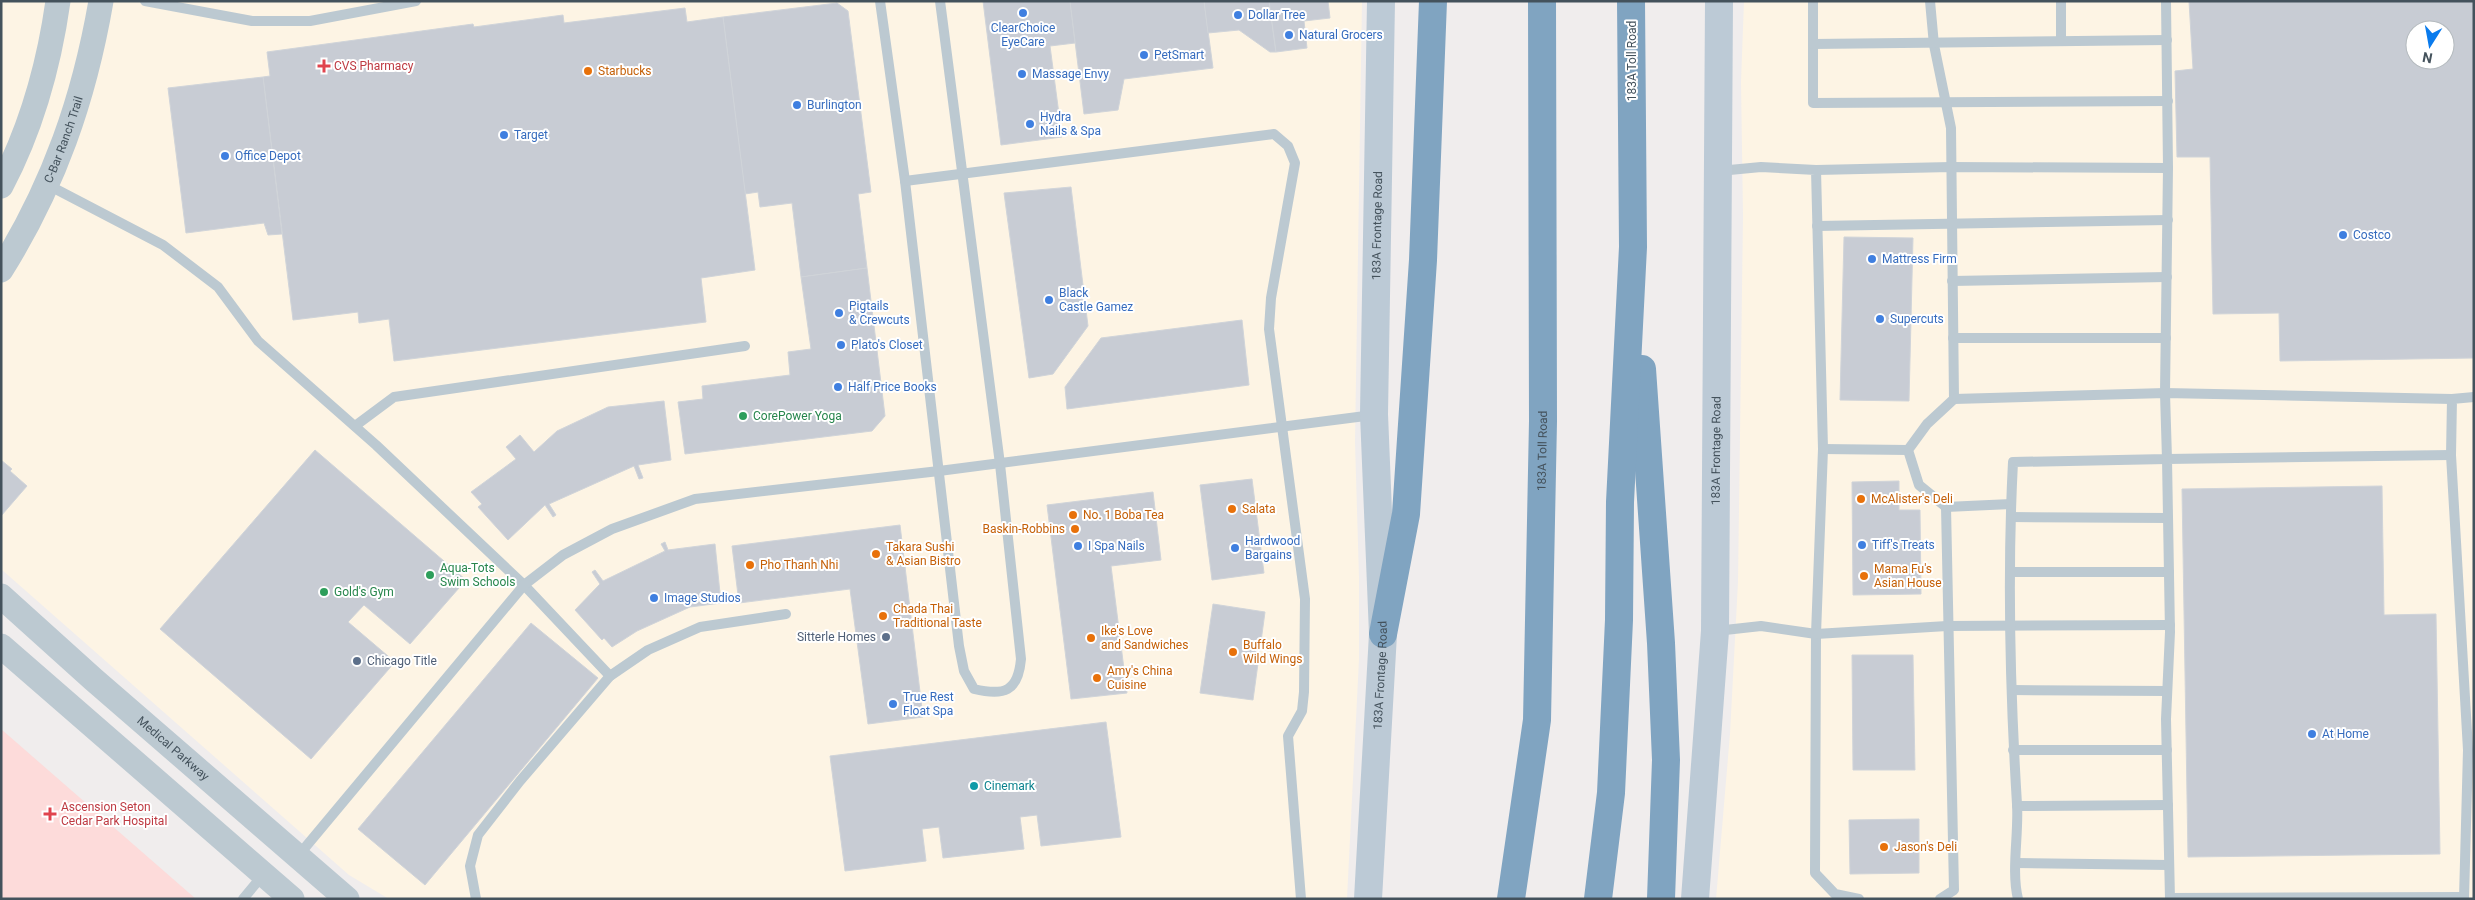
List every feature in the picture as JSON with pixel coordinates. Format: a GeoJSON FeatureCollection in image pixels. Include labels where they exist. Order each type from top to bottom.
{"type":"FeatureCollection","features":[{"type":"Feature","properties":{"kind":"highway"},"geometry":{"type":"LineString","coordinates":[[1383,634],[1406,514],[1423,260],[1433,1]]}},
{"type":"Feature","properties":{"kind":"highway","name":"183A Toll Road"},"geometry":{"type":"LineString","coordinates":[[1511,899],[1537,720],[1543,421],[1542,1]]}},
{"type":"Feature","properties":{"kind":"highway","name":"183A Toll Road"},"geometry":{"type":"LineString","coordinates":[[1598,899],[1611,793],[1619,620],[1620,502],[1633,248],[1631,1]]}},
{"type":"Feature","properties":{"kind":"highway"},"geometry":{"type":"LineString","coordinates":[[1633,248],[1661,643],[1666,760],[1660,899]]}},
{"type":"Feature","properties":{"kind":"main road","name":"183A Frontage Road"},"geometry":{"type":"LineString","coordinates":[[1368,899],[1383,634],[1374,414],[1381,1]]}},
{"type":"Feature","properties":{"kind":"main road","name":"183A Frontage Road"},"geometry":{"type":"LineString","coordinates":[[1695,899],[1716,631],[1719,1]]}},
{"type":"Feature","properties":{"kind":"street"},"geometry":{"type":"LineString","coordinates":[[1,186],[21,141],[40,86],[54,30],[58,1]]}},
{"type":"Feature","properties":{"kind":"street","name":"C-Bar Ranch Trail"},"geometry":{"type":"LineString","coordinates":[[1,270],[48,185],[82,92],[92,53],[101,1]]}},
{"type":"Feature","properties":{"kind":"street","name":"Medical Parkway"},"geometry":{"type":"LineString","coordinates":[[1,596],[93,679],[347,899]]}},
{"type":"Feature","properties":{"kind":"street"},"geometry":{"type":"LineString","coordinates":[[1,646],[278,890],[298,856]]}},
{"type":"Feature","properties":{"kind":"lane"},"geometry":{"type":"LineString","coordinates":[[146,1],[195,6],[252,21],[310,21],[416,1]]}},
{"type":"Feature","properties":{"kind":"lane"},"geometry":{"type":"LineString","coordinates":[[880,1],[905,181],[959,646],[964,670],[974,689],[993,693],[1010,689],[1019,678],[1021,659],[1000,464],[940,1]]}},
{"type":"Feature","properties":{"kind":"lane"},"geometry":{"type":"LineString","coordinates":[[1813,1],[1813,103],[2168,101]]}},
{"type":"Feature","properties":{"kind":"lane"},"geometry":{"type":"LineString","coordinates":[[1930,1],[1934,42],[1951,128],[1954,399]]}},
{"type":"Feature","properties":{"kind":"lane"},"geometry":{"type":"LineString","coordinates":[[2061,1],[2062,41]]}},
{"type":"Feature","properties":{"kind":"lane"},"geometry":{"type":"LineString","coordinates":[[2166,1],[2168,101],[2166,392],[2170,625],[2167,750],[2170,898],[2464,898],[2468,750],[2451,455],[2452,399]]}},
{"type":"Feature","properties":{"kind":"lane"},"geometry":{"type":"LineString","coordinates":[[1813,44],[2167,40]]}},
{"type":"Feature","properties":{"kind":"lane"},"geometry":{"type":"LineString","coordinates":[[905,181],[1274,134],[1288,146],[1294,164],[1271,298],[1269,329],[1305,599],[1302,711],[1288,736],[1301,899]]}},
{"type":"Feature","properties":{"kind":"lane"},"geometry":{"type":"LineString","coordinates":[[1719,171],[1760,167],[1816,170],[1951,166],[2168,168]]}},
{"type":"Feature","properties":{"kind":"lane"},"geometry":{"type":"LineString","coordinates":[[1816,170],[1823,449],[1816,634],[1814,873],[1834,894],[1859,899]]}},
{"type":"Feature","properties":{"kind":"lane"},"geometry":{"type":"LineString","coordinates":[[48,185],[163,245],[218,287],[258,341],[355,426],[524,584],[610,676]]}},
{"type":"Feature","properties":{"kind":"lane"},"geometry":{"type":"LineString","coordinates":[[1817,226],[2168,220]]}},
{"type":"Feature","properties":{"kind":"lane"},"geometry":{"type":"LineString","coordinates":[[1952,281],[2167,277]]}},
{"type":"Feature","properties":{"kind":"lane"},"geometry":{"type":"LineString","coordinates":[[1953,338],[2166,338]]}},
{"type":"Feature","properties":{"kind":"lane"},"geometry":{"type":"LineString","coordinates":[[355,426],[394,397],[745,346]]}},
{"type":"Feature","properties":{"kind":"lane"},"geometry":{"type":"LineString","coordinates":[[1908,450],[1927,424],[1954,399],[2166,392],[2452,399],[2474,397]]}},
{"type":"Feature","properties":{"kind":"lane"},"geometry":{"type":"LineString","coordinates":[[298,856],[524,584],[563,555],[612,529],[695,499],[1000,464],[1374,414]]}},
{"type":"Feature","properties":{"kind":"lane"},"geometry":{"type":"LineString","coordinates":[[1823,449],[1908,450]]}},
{"type":"Feature","properties":{"kind":"lane"},"geometry":{"type":"LineString","coordinates":[[1908,450],[1919,484],[1946,508],[2011,504]]}},
{"type":"Feature","properties":{"kind":"lane"},"geometry":{"type":"LineString","coordinates":[[2018,899],[2017,806],[2013,750],[2010,625],[2013,462],[2451,455]]}},
{"type":"Feature","properties":{"kind":"lane"},"geometry":{"type":"LineString","coordinates":[[1942,899],[1954,890],[1946,508]]}},
{"type":"Feature","properties":{"kind":"lane"},"geometry":{"type":"LineString","coordinates":[[2011,517],[2168,518]]}},
{"type":"Feature","properties":{"kind":"lane"},"geometry":{"type":"LineString","coordinates":[[2011,572],[2169,572]]}},
{"type":"Feature","properties":{"kind":"lane"},"geometry":{"type":"LineString","coordinates":[[476,899],[470,866],[478,835],[515,788],[610,676],[648,650],[700,627],[786,614]]}},
{"type":"Feature","properties":{"kind":"lane"},"geometry":{"type":"LineString","coordinates":[[1716,631],[1760,626],[1816,634],[1947,626],[2170,625]]}},
{"type":"Feature","properties":{"kind":"lane"},"geometry":{"type":"LineString","coordinates":[[2012,690],[2167,691]]}},
{"type":"Feature","properties":{"kind":"lane"},"geometry":{"type":"LineString","coordinates":[[2013,750],[2167,750]]}},
{"type":"Feature","properties":{"kind":"lane"},"geometry":{"type":"LineString","coordinates":[[2017,806],[2168,805]]}},
{"type":"Feature","properties":{"kind":"lane"},"geometry":{"type":"LineString","coordinates":[[2017,862],[2169,865]]}},
{"type":"Feature","properties":{"kind":"lane"},"geometry":{"type":"LineString","coordinates":[[243,899],[278,890]]}},
{"type":"Feature","properties":{"kind":"shaded area"},"geometry":{"type":"Polygon","coordinates":[[[1,1],[1362,1],[1355,442],[1359,659],[1347,899],[389,899],[349,875],[1,569],[1,1]]]}},
{"type":"Feature","properties":{"kind":"shaded area"},"geometry":{"type":"Polygon","coordinates":[[[1744,1],[2474,1],[2474,899],[1716,899],[1730,734],[1738,582],[1743,216],[1741,82],[1744,1]]]}},
{"type":"Feature","properties":{"kind":"shaded area","name":"Ascension Seton Cedar Park Hospital"},"geometry":{"type":"Polygon","coordinates":[[[1,729],[196,899],[1,899],[1,729]]]}},
{"type":"Feature","properties":{"kind":"building"},"geometry":{"type":"Polygon","coordinates":[[[983,1],[1070,1],[1075,43],[1050,46],[1062,137],[1001,145],[983,1]]]}},
{"type":"Feature","properties":{"kind":"building","name":"PetSmart"},"geometry":{"type":"Polygon","coordinates":[[[1070,1],[1204,1],[1213,68],[1124,79],[1118,110],[1084,114],[1070,1]]]}},
{"type":"Feature","properties":{"kind":"building","name":"Dollar Tree"},"geometry":{"type":"Polygon","coordinates":[[[1204,1],[1269,1],[1276,52],[1270,52],[1239,30],[1208,33],[1204,1]]]}},
{"type":"Feature","properties":{"kind":"building","name":"Natural Grocers"},"geometry":{"type":"Polygon","coordinates":[[[1269,1],[1328,1],[1330,18],[1304,21],[1307,48],[1276,52],[1269,1]]]}},
{"type":"Feature","properties":{"kind":"building","name":"Costco"},"geometry":{"type":"Polygon","coordinates":[[[2189,1],[2474,1],[2474,358],[2280,361],[2279,313],[2213,314],[2210,157],[2177,157],[2175,71],[2193,69],[2189,1]]]}},
{"type":"Feature","properties":{"kind":"building","name":"Burlington"},"geometry":{"type":"Polygon","coordinates":[[[837,3],[848,11],[871,192],[858,194],[867,268],[801,277],[792,203],[760,207],[758,192],[745,194],[723,17],[837,3]]]}},
{"type":"Feature","properties":{"kind":"building","name":"Target"},"geometry":{"type":"Polygon","coordinates":[[[685,8],[687,22],[723,17],[755,270],[701,278],[706,322],[394,361],[389,319],[359,323],[358,312],[293,320],[263,77],[270,76],[267,52],[473,24],[474,27],[563,15],[564,23],[685,8]]]}},
{"type":"Feature","properties":{"kind":"building","name":"Office Depot"},"geometry":{"type":"Polygon","coordinates":[[[263,77],[282,234],[268,235],[264,223],[186,233],[168,88],[263,77]]]}},
{"type":"Feature","properties":{"kind":"building"},"geometry":{"type":"Polygon","coordinates":[[[1071,187],[1088,326],[1053,374],[1029,378],[1004,193],[1071,187]]]}},
{"type":"Feature","properties":{"kind":"building"},"geometry":{"type":"Polygon","coordinates":[[[1844,237],[1913,238],[1909,401],[1840,400],[1844,237]]]}},
{"type":"Feature","properties":{"kind":"building"},"geometry":{"type":"Polygon","coordinates":[[[867,268],[885,416],[872,431],[685,454],[678,402],[703,399],[702,386],[790,375],[788,352],[811,349],[801,277],[867,268]]]}},
{"type":"Feature","properties":{"kind":"building"},"geometry":{"type":"Polygon","coordinates":[[[1242,320],[1249,385],[1067,409],[1065,387],[1101,338],[1242,320]]]}},
{"type":"Feature","properties":{"kind":"building"},"geometry":{"type":"Polygon","coordinates":[[[664,401],[671,460],[638,465],[643,478],[639,479],[634,466],[549,504],[556,515],[553,517],[545,505],[508,540],[478,507],[482,504],[471,492],[516,459],[506,447],[520,435],[534,452],[557,431],[608,407],[664,401]]]}},
{"type":"Feature","properties":{"kind":"building","name":"Gold's Gym"},"geometry":{"type":"Polygon","coordinates":[[[315,450],[466,580],[410,644],[364,605],[348,622],[395,662],[311,759],[160,629],[315,450]]]}},
{"type":"Feature","properties":{"kind":"building"},"geometry":{"type":"Polygon","coordinates":[[[1,460],[27,486],[1,516],[1,460]]]}},
{"type":"Feature","properties":{"kind":"building"},"geometry":{"type":"Polygon","coordinates":[[[1252,479],[1264,573],[1212,580],[1200,485],[1252,479]]]}},
{"type":"Feature","properties":{"kind":"building"},"geometry":{"type":"Polygon","coordinates":[[[1899,481],[1899,510],[1920,510],[1921,594],[1853,595],[1852,482],[1899,481]]]}},
{"type":"Feature","properties":{"kind":"building","name":"At Home"},"geometry":{"type":"Polygon","coordinates":[[[2382,486],[2384,615],[2436,614],[2440,854],[2188,857],[2182,489],[2382,486]]]}},
{"type":"Feature","properties":{"kind":"building"},"geometry":{"type":"Polygon","coordinates":[[[1153,492],[1161,560],[1111,566],[1127,693],[1071,699],[1047,505],[1153,492]]]}},
{"type":"Feature","properties":{"kind":"building"},"geometry":{"type":"Polygon","coordinates":[[[900,525],[923,717],[868,724],[850,589],[739,603],[732,546],[900,525]]]}},
{"type":"Feature","properties":{"kind":"building","name":"Image Studios"},"geometry":{"type":"Polygon","coordinates":[[[665,542],[668,550],[715,544],[721,603],[690,607],[637,631],[612,647],[604,638],[602,640],[575,610],[600,584],[592,572],[595,570],[603,581],[665,551],[661,544],[665,542]]]}},
{"type":"Feature","properties":{"kind":"building","name":"Buffalo Wild Wings"},"geometry":{"type":"Polygon","coordinates":[[[1213,604],[1265,612],[1253,700],[1200,693],[1213,604]]]}},
{"type":"Feature","properties":{"kind":"building"},"geometry":{"type":"Polygon","coordinates":[[[531,623],[598,678],[425,885],[358,829],[531,623]]]}},
{"type":"Feature","properties":{"kind":"building"},"geometry":{"type":"Polygon","coordinates":[[[1852,655],[1913,655],[1915,770],[1853,770],[1852,655]]]}},
{"type":"Feature","properties":{"kind":"building","name":"Cinemark"},"geometry":{"type":"Polygon","coordinates":[[[1106,722],[1121,837],[1041,846],[1037,815],[1020,817],[1024,849],[943,858],[939,827],[922,829],[926,861],[845,871],[830,756],[1106,722]]]}},
{"type":"Feature","properties":{"kind":"building","name":"Jason's Deli"},"geometry":{"type":"Polygon","coordinates":[[[1919,819],[1919,873],[1850,874],[1849,820],[1919,819]]]}},
{"type":"Feature","properties":{"kind":"place","name":"ClearChoice EyeCare"},"geometry":{"type":"Point","coordinates":[1023,13]}},
{"type":"Feature","properties":{"kind":"place","name":"Dollar Tree"},"geometry":{"type":"Point","coordinates":[1238,15]}},
{"type":"Feature","properties":{"kind":"place","name":"Natural Grocers"},"geometry":{"type":"Point","coordinates":[1289,35]}},
{"type":"Feature","properties":{"kind":"place","name":"PetSmart"},"geometry":{"type":"Point","coordinates":[1144,55]}},
{"type":"Feature","properties":{"kind":"place","name":"CVS Pharmacy"},"geometry":{"type":"Point","coordinates":[324,66]}},
{"type":"Feature","properties":{"kind":"place","name":"Starbucks"},"geometry":{"type":"Point","coordinates":[588,71]}},
{"type":"Feature","properties":{"kind":"place","name":"Massage Envy"},"geometry":{"type":"Point","coordinates":[1022,74]}},
{"type":"Feature","properties":{"kind":"place","name":"Burlington"},"geometry":{"type":"Point","coordinates":[797,105]}},
{"type":"Feature","properties":{"kind":"place","name":"Hydra Nails & Spa"},"geometry":{"type":"Point","coordinates":[1030,124]}},
{"type":"Feature","properties":{"kind":"place","name":"Target"},"geometry":{"type":"Point","coordinates":[504,135]}},
{"type":"Feature","properties":{"kind":"place","name":"Office Depot"},"geometry":{"type":"Point","coordinates":[225,156]}},
{"type":"Feature","properties":{"kind":"place","name":"Costco"},"geometry":{"type":"Point","coordinates":[2343,235]}},
{"type":"Feature","properties":{"kind":"place","name":"Mattress Firm"},"geometry":{"type":"Point","coordinates":[1872,259]}},
{"type":"Feature","properties":{"kind":"place","name":"Black Castle Gamez"},"geometry":{"type":"Point","coordinates":[1049,300]}},
{"type":"Feature","properties":{"kind":"place","name":"Pigtails & Crewcuts"},"geometry":{"type":"Point","coordinates":[839,313]}},
{"type":"Feature","properties":{"kind":"place","name":"Supercuts"},"geometry":{"type":"Point","coordinates":[1880,319]}},
{"type":"Feature","properties":{"kind":"place","name":"Plato's Closet"},"geometry":{"type":"Point","coordinates":[841,345]}},
{"type":"Feature","properties":{"kind":"place","name":"Half Price Books"},"geometry":{"type":"Point","coordinates":[838,387]}},
{"type":"Feature","properties":{"kind":"place","name":"CorePower Yoga"},"geometry":{"type":"Point","coordinates":[743,416]}},
{"type":"Feature","properties":{"kind":"place","name":"McAlister's Deli"},"geometry":{"type":"Point","coordinates":[1861,499]}},
{"type":"Feature","properties":{"kind":"place","name":"Salata"},"geometry":{"type":"Point","coordinates":[1232,509]}},
{"type":"Feature","properties":{"kind":"place","name":"No. 1 Boba Tea"},"geometry":{"type":"Point","coordinates":[1073,515]}},
{"type":"Feature","properties":{"kind":"place","name":"Baskin-Robbins"},"geometry":{"type":"Point","coordinates":[1075,529]}},
{"type":"Feature","properties":{"kind":"place","name":"Tiff's Treats"},"geometry":{"type":"Point","coordinates":[1862,545]}},
{"type":"Feature","properties":{"kind":"place","name":"I Spa Nails"},"geometry":{"type":"Point","coordinates":[1078,546]}},
{"type":"Feature","properties":{"kind":"place","name":"Hardwood Bargains"},"geometry":{"type":"Point","coordinates":[1235,548]}},
{"type":"Feature","properties":{"kind":"place","name":"Takara Sushi & Asian Bistro"},"geometry":{"type":"Point","coordinates":[876,554]}},
{"type":"Feature","properties":{"kind":"place","name":"Pho Thanh Nhi"},"geometry":{"type":"Point","coordinates":[750,565]}},
{"type":"Feature","properties":{"kind":"place","name":"Aqua-Tots Swim Schools"},"geometry":{"type":"Point","coordinates":[430,575]}},
{"type":"Feature","properties":{"kind":"place","name":"Mama Fu's Asian House"},"geometry":{"type":"Point","coordinates":[1864,576]}},
{"type":"Feature","properties":{"kind":"place","name":"Gold's Gym"},"geometry":{"type":"Point","coordinates":[324,592]}},
{"type":"Feature","properties":{"kind":"place","name":"Image Studios"},"geometry":{"type":"Point","coordinates":[654,598]}},
{"type":"Feature","properties":{"kind":"place","name":"Chada Thai Traditional Taste"},"geometry":{"type":"Point","coordinates":[883,616]}},
{"type":"Feature","properties":{"kind":"place","name":"Sitterle Homes"},"geometry":{"type":"Point","coordinates":[886,637]}},
{"type":"Feature","properties":{"kind":"place","name":"Ike's Love and Sandwiches"},"geometry":{"type":"Point","coordinates":[1091,638]}},
{"type":"Feature","properties":{"kind":"place","name":"Buffalo Wild Wings"},"geometry":{"type":"Point","coordinates":[1233,652]}},
{"type":"Feature","properties":{"kind":"place","name":"Chicago Title"},"geometry":{"type":"Point","coordinates":[357,661]}},
{"type":"Feature","properties":{"kind":"place","name":"Amy's China Cuisine"},"geometry":{"type":"Point","coordinates":[1097,678]}},
{"type":"Feature","properties":{"kind":"place","name":"True Rest Float Spa"},"geometry":{"type":"Point","coordinates":[893,704]}},
{"type":"Feature","properties":{"kind":"place","name":"At Home"},"geometry":{"type":"Point","coordinates":[2312,734]}},
{"type":"Feature","properties":{"kind":"place","name":"Cinemark"},"geometry":{"type":"Point","coordinates":[974,786]}},
{"type":"Feature","properties":{"kind":"place","name":"Ascension Seton Cedar Park Hospital"},"geometry":{"type":"Point","coordinates":[50,814]}},
{"type":"Feature","properties":{"kind":"place","name":"Jason's Deli"},"geometry":{"type":"Point","coordinates":[1884,847]}}]}
